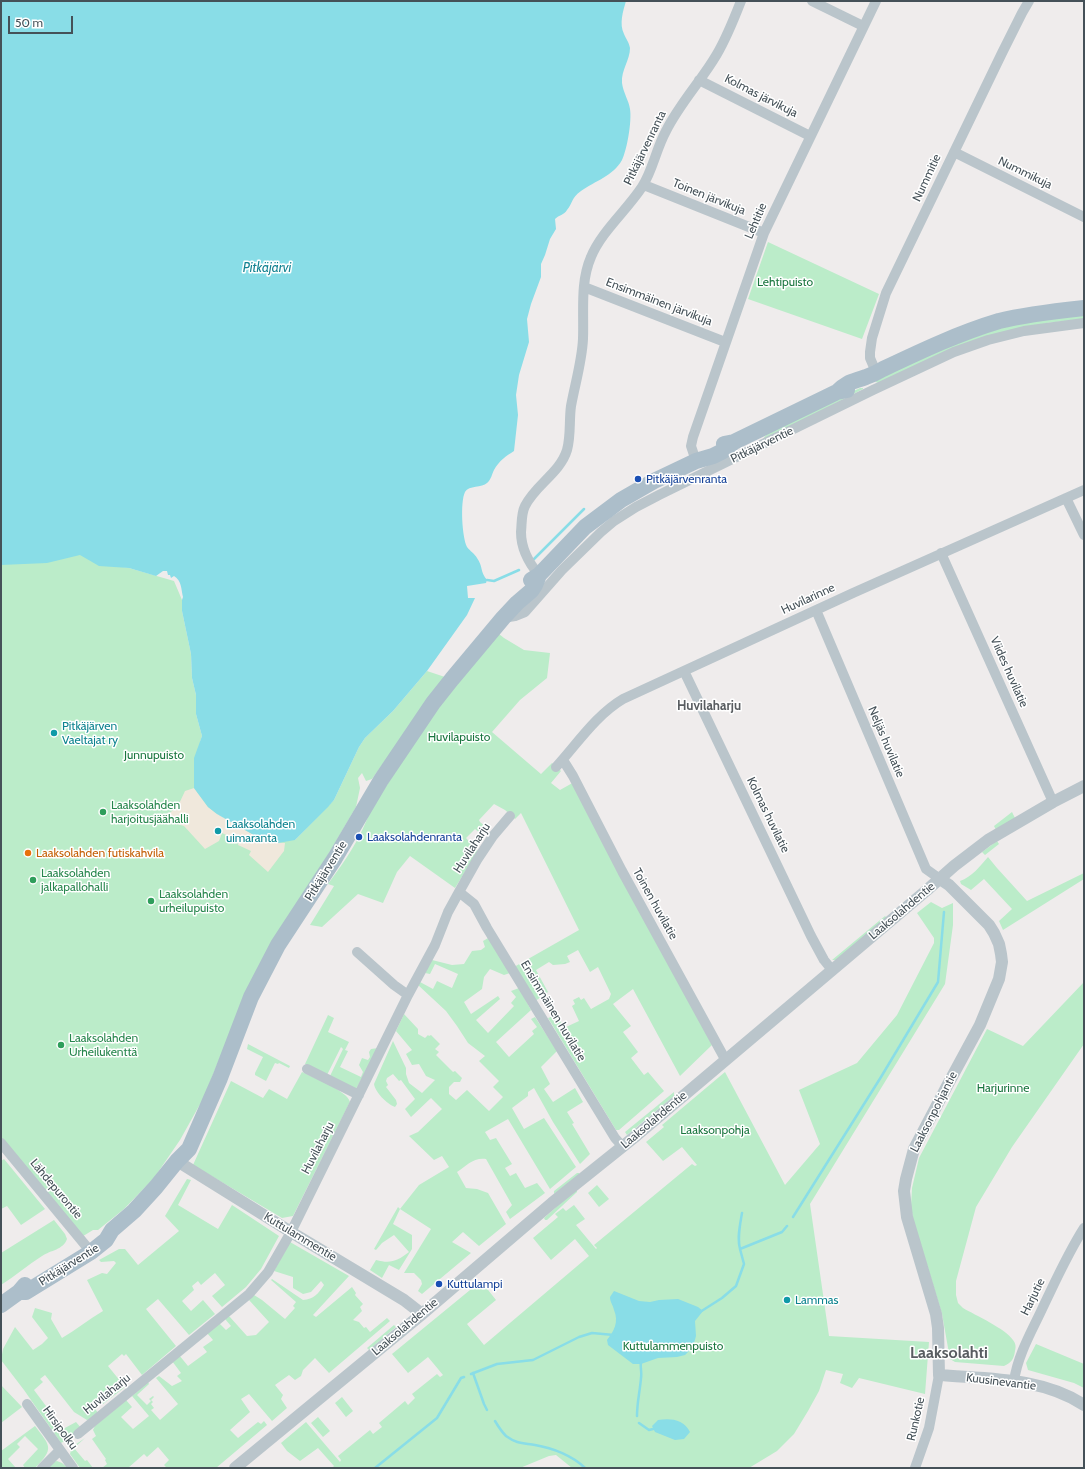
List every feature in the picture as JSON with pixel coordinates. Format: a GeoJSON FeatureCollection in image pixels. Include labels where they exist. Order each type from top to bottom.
{"type":"FeatureCollection","features":[{"type":"Feature","properties":{"kind":"main road","name":"Pitkäjärventie"},"geometry":{"type":"LineString","coordinates":[[1,1306],[44,1270],[88,1248],[100,1235],[112,1230],[134,1211],[156,1187],[177,1160],[182,1144],[209,1104],[251,997],[278,945],[335,858],[381,780],[429,709],[452,679],[517,603],[523,590],[530,581],[539,575],[585,526],[637,490],[696,461],[713,456],[723,451],[734,442],[837,392],[845,384],[853,380],[872,380],[933,346],[986,326],[1026,315],[1084,308]]}},
{"type":"Feature","properties":{"kind":"street","name":"Pitkäjärvenranta"},"geometry":{"type":"LineString","coordinates":[[539,575],[530,565],[523,551],[521,537],[524,508],[528,501],[558,467],[565,456],[567,449],[570,432],[571,408],[582,341],[584,287],[587,267],[598,243],[644,185],[665,132],[676,113],[717,54],[741,1]]}},
{"type":"Feature","properties":{"kind":"street"},"geometry":{"type":"LineString","coordinates":[[812,1],[863,26]]}},
{"type":"Feature","properties":{"kind":"street","name":"Lehtitie"},"geometry":{"type":"LineString","coordinates":[[696,461],[691,446],[693,437],[764,233],[876,1]]}},
{"type":"Feature","properties":{"kind":"street","name":"Nummitie"},"geometry":{"type":"LineString","coordinates":[[872,380],[870,352],[872,338],[886,293],[1029,1]]}},
{"type":"Feature","properties":{"kind":"street","name":"Kolmas järvikuja"},"geometry":{"type":"LineString","coordinates":[[699,80],[810,136]]}},
{"type":"Feature","properties":{"kind":"street","name":"Nummikuja"},"geometry":{"type":"LineString","coordinates":[[954,152],[1084,217]]}},
{"type":"Feature","properties":{"kind":"street","name":"Toinen järvikuja"},"geometry":{"type":"LineString","coordinates":[[644,185],[764,233]]}},
{"type":"Feature","properties":{"kind":"street","name":"Ensimmäinen järvikuja"},"geometry":{"type":"LineString","coordinates":[[584,287],[726,342]]}},
{"type":"Feature","properties":{"kind":"street","name":"Pitkäjärventie"},"geometry":{"type":"LineString","coordinates":[[504,618],[525,612],[587,545],[614,521],[636,507],[872,380],[988,340],[1024,331],[1084,323]]}},
{"type":"Feature","properties":{"kind":"street","name":"Huvilarinne"},"geometry":{"type":"LineString","coordinates":[[559,763],[594,723],[613,705],[638,691],[941,553],[1084,490]]}},
{"type":"Feature","properties":{"kind":"street"},"geometry":{"type":"LineString","coordinates":[[1066,498],[1084,535]]}},
{"type":"Feature","properties":{"kind":"street","name":"Viides huvilatie"},"geometry":{"type":"LineString","coordinates":[[941,553],[1053,802]]}},
{"type":"Feature","properties":{"kind":"street","name":"Neljäs huvilatie"},"geometry":{"type":"LineString","coordinates":[[816,610],[926,869],[940,879]]}},
{"type":"Feature","properties":{"kind":"street","name":"Kolmas huvilatie"},"geometry":{"type":"LineString","coordinates":[[684,671],[811,936],[824,960],[832,970]]}},
{"type":"Feature","properties":{"kind":"street","name":"Toinen huvilatie"},"geometry":{"type":"LineString","coordinates":[[559,763],[573,776],[622,871],[725,1059]]}},
{"type":"Feature","properties":{"kind":"street","name":"Laaksolahdentie"},"geometry":{"type":"LineString","coordinates":[[234,1468],[422,1314],[552,1203],[623,1147],[954,866],[988,840],[1053,802],[1084,786]]}},
{"type":"Feature","properties":{"kind":"street","name":"Huvilaharju"},"geometry":{"type":"LineString","coordinates":[[78,1434],[250,1294],[268,1272],[291,1232],[408,995],[435,945],[448,912],[481,854],[493,836],[510,816]]}},
{"type":"Feature","properties":{"kind":"street","name":"Laaksonpohjantie"},"geometry":{"type":"LineString","coordinates":[[939,1375],[938,1328],[936,1314],[907,1217],[904,1191],[914,1148],[980,1026],[1000,979],[1002,962],[999,944],[989,925],[949,885],[940,879]]}},
{"type":"Feature","properties":{"kind":"street","name":"Ensimmäinen huvilatie"},"geometry":{"type":"LineString","coordinates":[[459,892],[474,904],[487,928],[615,1138],[623,1147]]}},
{"type":"Feature","properties":{"kind":"street"},"geometry":{"type":"LineString","coordinates":[[357,952],[394,985],[408,995]]}},
{"type":"Feature","properties":{"kind":"street"},"geometry":{"type":"LineString","coordinates":[[307,1069],[359,1095]]}},
{"type":"Feature","properties":{"kind":"street","name":"Lähdepurontie"},"geometry":{"type":"LineString","coordinates":[[1,1143],[88,1248]]}},
{"type":"Feature","properties":{"kind":"street","name":"Kuttulammentie"},"geometry":{"type":"LineString","coordinates":[[177,1160],[291,1232],[404,1300],[422,1314]]}},
{"type":"Feature","properties":{"kind":"street","name":"Harjutie"},"geometry":{"type":"LineString","coordinates":[[1014,1381],[1020,1358],[1030,1332],[1072,1247],[1084,1228]]}},
{"type":"Feature","properties":{"kind":"street","name":"Kuusinevantie"},"geometry":{"type":"LineString","coordinates":[[939,1375],[1014,1381],[1032,1384],[1053,1390],[1084,1405]]}},
{"type":"Feature","properties":{"kind":"street","name":"Runkotie"},"geometry":{"type":"LineString","coordinates":[[915,1468],[929,1428],[939,1375]]}},
{"type":"Feature","properties":{"kind":"street","name":"Hirsipolku"},"geometry":{"type":"LineString","coordinates":[[26,1404],[73,1468]]}},
{"type":"Feature","properties":{"kind":"street"},"geometry":{"type":"LineString","coordinates":[[42,1468],[60,1450]]}},
{"type":"Feature","properties":{"kind":"green space","name":"Lehtipuisto"},"geometry":{"type":"Polygon","coordinates":[[[768,242],[879,294],[862,339],[748,299],[768,242]]]}},
{"type":"Feature","properties":{"kind":"green space"},"geometry":{"type":"Polygon","coordinates":[[[1084,313],[1084,319],[1047,323],[880,383],[875,382],[898,368],[1000,326],[1084,313]]]}},
{"type":"Feature","properties":{"kind":"green space"},"geometry":{"type":"Polygon","coordinates":[[[860,388],[863,389],[725,461],[742,450],[762,441],[765,436],[777,427],[860,388]]]}},
{"type":"Feature","properties":{"kind":"green space","name":"Laaksolahden urheilupuisto"},"geometry":{"type":"Polygon","coordinates":[[[1,528],[123,567],[174,581],[182,600],[182,611],[191,654],[192,678],[196,695],[196,714],[202,736],[200,742],[217,814],[236,825],[295,840],[334,800],[359,747],[365,738],[393,711],[427,671],[445,677],[372,779],[366,781],[362,773],[358,778],[360,788],[356,807],[244,998],[204,1097],[180,1140],[154,1178],[124,1209],[98,1230],[93,1230],[80,1238],[1,1143],[1,528]]]}},
{"type":"Feature","properties":{"kind":"green space","name":"Huvilapuisto"},"geometry":{"type":"Polygon","coordinates":[[[499,634],[524,650],[550,653],[547,678],[520,700],[492,732],[541,774],[552,763],[561,771],[551,783],[560,790],[576,781],[712,1045],[680,1076],[633,989],[613,1004],[631,1026],[623,1032],[638,1052],[631,1058],[644,1075],[648,1072],[664,1091],[619,1130],[616,1130],[548,1018],[554,1016],[556,1019],[559,1018],[561,1023],[563,1022],[566,1027],[579,1021],[572,1006],[575,1004],[573,1000],[579,997],[581,1000],[584,998],[591,1009],[609,999],[611,994],[598,967],[590,972],[578,950],[567,956],[570,962],[553,965],[549,962],[536,970],[548,992],[534,1002],[514,967],[579,930],[521,813],[515,819],[505,810],[494,804],[479,820],[487,828],[481,834],[475,829],[466,838],[478,851],[455,888],[410,856],[397,872],[383,903],[358,894],[322,927],[310,925],[334,886],[328,884],[357,840],[370,811],[429,720],[479,655],[499,634]]]}},
{"type":"Feature","properties":{"kind":"green space"},"geometry":{"type":"Polygon","coordinates":[[[1012,812],[1015,818],[996,830],[994,826],[1012,812]]]}},
{"type":"Feature","properties":{"kind":"green space"},"geometry":{"type":"Polygon","coordinates":[[[997,841],[999,844],[985,855],[982,852],[997,841]]]}},
{"type":"Feature","properties":{"kind":"green space"},"geometry":{"type":"Polygon","coordinates":[[[988,857],[1027,901],[1084,873],[1084,879],[1003,930],[999,921],[1012,909],[984,879],[971,890],[961,884],[960,881],[972,874],[988,857]]]}},
{"type":"Feature","properties":{"kind":"green space","name":"Kuttulammenpuisto"},"geometry":{"type":"Polygon","coordinates":[[[931,902],[942,908],[953,903],[953,925],[945,984],[810,1204],[829,1336],[929,1342],[925,1394],[859,1378],[852,1388],[840,1383],[843,1374],[826,1370],[819,1391],[794,1434],[777,1451],[749,1468],[572,1468],[556,1455],[549,1456],[520,1468],[332,1468],[334,1466],[318,1448],[300,1461],[287,1451],[281,1443],[306,1422],[340,1462],[341,1460],[338,1456],[370,1430],[373,1434],[382,1427],[379,1423],[405,1401],[408,1405],[415,1398],[412,1394],[437,1374],[440,1377],[443,1375],[428,1357],[408,1373],[392,1354],[481,1281],[496,1300],[467,1324],[484,1345],[589,1256],[575,1239],[551,1260],[533,1238],[558,1217],[555,1214],[563,1208],[566,1211],[574,1205],[585,1219],[576,1225],[596,1249],[597,1248],[594,1245],[692,1164],[695,1166],[697,1165],[682,1147],[663,1161],[646,1142],[664,1127],[662,1125],[725,1072],[785,1185],[820,1144],[799,1090],[857,1063],[897,1015],[934,943],[934,938],[917,913],[931,902]]]}},
{"type":"Feature","properties":{"kind":"green space"},"geometry":{"type":"Polygon","coordinates":[[[885,916],[887,918],[836,960],[832,960],[885,916]]]}},
{"type":"Feature","properties":{"kind":"green space"},"geometry":{"type":"Polygon","coordinates":[[[490,937],[510,973],[504,975],[490,969],[484,977],[482,989],[464,1002],[471,1014],[498,996],[500,999],[476,1020],[488,1033],[514,1006],[511,1003],[516,997],[511,991],[519,988],[531,1010],[496,1042],[509,1057],[534,1034],[532,1031],[537,1027],[531,1019],[535,1017],[557,1051],[541,1067],[550,1084],[544,1089],[553,1102],[575,1088],[583,1102],[567,1112],[574,1123],[572,1124],[590,1154],[580,1164],[553,1122],[534,1088],[528,1092],[528,1096],[512,1108],[524,1129],[544,1118],[576,1167],[550,1189],[508,1119],[485,1132],[490,1140],[496,1138],[512,1164],[505,1168],[510,1176],[516,1173],[525,1188],[537,1183],[545,1193],[510,1219],[506,1212],[512,1205],[486,1159],[478,1159],[457,1172],[466,1188],[477,1189],[488,1193],[506,1224],[479,1246],[463,1232],[452,1242],[471,1253],[422,1294],[418,1291],[422,1284],[421,1280],[414,1273],[404,1273],[431,1229],[400,1209],[419,1185],[449,1167],[442,1156],[434,1160],[409,1136],[418,1132],[442,1109],[431,1098],[411,1117],[405,1109],[415,1099],[401,1080],[399,1081],[393,1074],[387,1078],[386,1081],[388,1085],[386,1087],[396,1100],[397,1104],[395,1107],[382,1097],[374,1084],[393,1041],[406,1068],[409,1083],[422,1093],[435,1080],[426,1076],[419,1064],[412,1065],[406,1054],[412,1050],[396,1031],[404,1014],[418,1029],[418,1034],[425,1038],[428,1035],[431,1035],[440,1044],[435,1049],[439,1052],[436,1055],[453,1072],[455,1071],[462,1078],[460,1082],[454,1082],[449,1087],[449,1094],[456,1100],[467,1090],[489,1111],[503,1097],[493,1087],[499,1081],[479,1061],[485,1056],[468,1043],[446,1011],[418,985],[420,982],[433,989],[437,981],[452,988],[458,974],[435,964],[430,974],[425,973],[432,960],[452,965],[464,964],[472,951],[481,950],[485,947],[483,941],[490,937]]]}},
{"type":"Feature","properties":{"kind":"green space","name":"Harjurinne"},"geometry":{"type":"Polygon","coordinates":[[[1084,982],[1084,1044],[1012,1147],[976,1207],[956,1281],[956,1295],[958,1303],[963,1308],[1004,1331],[1015,1344],[1016,1348],[1014,1356],[1009,1364],[1004,1366],[955,1362],[950,1359],[942,1314],[913,1219],[911,1206],[912,1188],[919,1158],[987,1029],[1023,1046],[1084,982]]]}},
{"type":"Feature","properties":{"kind":"green space"},"geometry":{"type":"Polygon","coordinates":[[[328,1015],[334,1018],[328,1032],[349,1042],[345,1050],[348,1051],[340,1067],[361,1077],[363,1072],[359,1065],[362,1058],[368,1060],[371,1049],[378,1048],[356,1089],[330,1076],[343,1049],[341,1047],[327,1075],[305,1064],[328,1015]]]}},
{"type":"Feature","properties":{"kind":"green space"},"geometry":{"type":"Polygon","coordinates":[[[248,1044],[290,1066],[289,1068],[279,1063],[275,1063],[266,1081],[255,1075],[263,1057],[247,1049],[248,1044]]]}},
{"type":"Feature","properties":{"kind":"green space"},"geometry":{"type":"Polygon","coordinates":[[[302,1072],[337,1089],[348,1098],[350,1102],[293,1216],[282,1218],[193,1165],[231,1081],[263,1098],[269,1089],[287,1099],[302,1072]]]}},
{"type":"Feature","properties":{"kind":"green space"},"geometry":{"type":"Polygon","coordinates":[[[674,1092],[674,1096],[627,1135],[625,1132],[674,1092]]]}},
{"type":"Feature","properties":{"kind":"green space"},"geometry":{"type":"Polygon","coordinates":[[[4,1159],[45,1209],[21,1225],[7,1206],[1,1209],[1,1161],[4,1159]]]}},
{"type":"Feature","properties":{"kind":"green space"},"geometry":{"type":"Polygon","coordinates":[[[579,1173],[579,1175],[554,1194],[554,1191],[579,1173]]]}},
{"type":"Feature","properties":{"kind":"green space"},"geometry":{"type":"Polygon","coordinates":[[[187,1179],[191,1180],[178,1205],[218,1229],[232,1205],[279,1236],[261,1269],[246,1287],[222,1307],[212,1296],[225,1285],[215,1273],[201,1285],[198,1281],[192,1286],[194,1290],[182,1301],[191,1311],[203,1300],[215,1314],[189,1335],[158,1299],[146,1309],[176,1346],[142,1375],[126,1354],[124,1356],[122,1354],[108,1366],[125,1387],[103,1404],[100,1398],[92,1404],[98,1413],[92,1419],[87,1420],[74,1412],[45,1375],[40,1379],[43,1382],[34,1390],[49,1410],[48,1412],[57,1425],[58,1424],[63,1429],[76,1422],[82,1429],[61,1443],[1,1360],[3,1349],[15,1327],[33,1350],[48,1338],[32,1317],[35,1308],[52,1313],[51,1319],[62,1338],[103,1311],[87,1280],[102,1273],[107,1274],[116,1263],[114,1261],[101,1262],[99,1260],[119,1249],[125,1249],[138,1265],[179,1231],[165,1216],[187,1179]]]}},
{"type":"Feature","properties":{"kind":"green space"},"geometry":{"type":"Polygon","coordinates":[[[597,1185],[609,1199],[599,1207],[588,1193],[597,1185]]]}},
{"type":"Feature","properties":{"kind":"green space"},"geometry":{"type":"Polygon","coordinates":[[[575,1190],[577,1192],[547,1220],[545,1220],[544,1218],[575,1190]]]}},
{"type":"Feature","properties":{"kind":"green space"},"geometry":{"type":"Polygon","coordinates":[[[398,1207],[400,1209],[393,1224],[412,1235],[412,1249],[399,1270],[389,1265],[382,1278],[370,1270],[376,1260],[390,1262],[401,1258],[409,1252],[394,1235],[382,1243],[376,1250],[374,1249],[398,1207]]]}},
{"type":"Feature","properties":{"kind":"green space"},"geometry":{"type":"Polygon","coordinates":[[[54,1220],[65,1234],[67,1239],[65,1243],[60,1248],[45,1254],[1,1285],[1,1253],[54,1220]]]}},
{"type":"Feature","properties":{"kind":"green space"},"geometry":{"type":"Polygon","coordinates":[[[290,1242],[349,1276],[313,1315],[316,1317],[352,1287],[356,1293],[355,1295],[363,1304],[360,1307],[362,1311],[353,1320],[359,1322],[370,1332],[387,1318],[390,1321],[329,1373],[315,1358],[303,1370],[301,1376],[295,1380],[289,1375],[275,1385],[283,1395],[281,1399],[287,1408],[272,1421],[249,1394],[241,1399],[250,1412],[230,1430],[238,1438],[258,1422],[261,1424],[264,1421],[267,1425],[216,1468],[167,1468],[164,1465],[169,1460],[158,1447],[147,1457],[144,1454],[128,1468],[102,1468],[107,1464],[106,1459],[92,1439],[96,1436],[93,1430],[95,1426],[126,1400],[132,1407],[121,1417],[133,1429],[149,1416],[132,1396],[148,1382],[149,1384],[137,1395],[147,1405],[151,1401],[149,1399],[153,1396],[154,1397],[151,1400],[153,1402],[151,1404],[154,1408],[151,1410],[160,1420],[178,1404],[156,1378],[159,1376],[172,1386],[182,1381],[177,1376],[181,1373],[172,1361],[179,1355],[188,1366],[207,1352],[203,1347],[213,1340],[207,1333],[219,1323],[226,1330],[231,1326],[225,1319],[229,1316],[247,1336],[256,1335],[269,1322],[249,1300],[254,1295],[285,1319],[295,1308],[293,1306],[296,1302],[271,1280],[272,1279],[303,1300],[315,1296],[320,1291],[324,1285],[321,1281],[311,1292],[303,1294],[293,1288],[293,1277],[274,1271],[290,1242]]]}},
{"type":"Feature","properties":{"kind":"green space"},"geometry":{"type":"Polygon","coordinates":[[[394,1325],[396,1327],[369,1350],[367,1348],[394,1325]]]}},
{"type":"Feature","properties":{"kind":"green space"},"geometry":{"type":"Polygon","coordinates":[[[1036,1344],[1084,1364],[1084,1388],[1074,1383],[1028,1370],[1026,1363],[1036,1344]]]}},
{"type":"Feature","properties":{"kind":"green space"},"geometry":{"type":"Polygon","coordinates":[[[1,1385],[22,1407],[1,1423],[1,1385]]]}},
{"type":"Feature","properties":{"kind":"green space"},"geometry":{"type":"Polygon","coordinates":[[[342,1397],[353,1411],[346,1417],[335,1403],[342,1397]]]}},
{"type":"Feature","properties":{"kind":"green space"},"geometry":{"type":"Polygon","coordinates":[[[318,1417],[330,1431],[323,1437],[311,1423],[318,1417]]]}},
{"type":"Feature","properties":{"kind":"green space"},"geometry":{"type":"Polygon","coordinates":[[[35,1426],[47,1443],[48,1451],[46,1456],[35,1468],[25,1468],[23,1465],[38,1449],[25,1436],[17,1444],[20,1447],[8,1459],[16,1468],[1,1468],[1,1451],[35,1426]]]}},
{"type":"Feature","properties":{"kind":"green space"},"geometry":{"type":"Polygon","coordinates":[[[85,1438],[74,1448],[93,1468],[80,1468],[70,1454],[72,1447],[85,1438]]]}},
{"type":"Feature","properties":{"kind":"green space"},"geometry":{"type":"Polygon","coordinates":[[[57,1461],[68,1468],[48,1468],[53,1462],[57,1461]]]}},
{"type":"Feature","properties":{"kind":"sand","name":"Laaksolahden uimaranta"},"geometry":{"type":"Polygon","coordinates":[[[194,788],[208,807],[217,814],[259,838],[270,842],[285,843],[284,851],[268,872],[249,855],[251,851],[238,845],[239,841],[222,833],[219,841],[205,849],[184,826],[170,822],[166,816],[178,806],[185,791],[194,788]]]}},
{"type":"Feature","properties":{"kind":"water","name":"Pitkäjärvi"},"geometry":{"type":"Polygon","coordinates":[[[1,1],[626,1],[622,18],[622,26],[629,44],[630,52],[623,74],[622,83],[629,106],[630,121],[626,150],[622,160],[614,170],[586,187],[574,198],[566,212],[555,219],[556,229],[550,239],[541,264],[541,277],[527,319],[529,342],[519,375],[516,395],[518,415],[514,451],[498,464],[490,480],[485,485],[469,488],[463,497],[462,520],[465,542],[467,547],[479,561],[483,574],[487,580],[486,583],[467,586],[468,598],[475,598],[467,615],[427,671],[393,711],[365,738],[359,747],[334,800],[295,840],[278,843],[259,838],[217,814],[208,807],[194,788],[194,758],[202,736],[196,714],[196,695],[192,678],[191,654],[182,611],[183,597],[181,585],[177,578],[174,576],[171,578],[167,571],[163,571],[156,576],[129,568],[99,566],[80,555],[47,563],[1,565],[1,1]]]}},
{"type":"Feature","properties":{"kind":"water"},"geometry":{"type":"Polygon","coordinates":[[[614,1291],[639,1301],[650,1302],[678,1299],[698,1307],[703,1311],[695,1321],[696,1336],[691,1349],[685,1355],[658,1358],[641,1364],[633,1364],[608,1345],[607,1340],[614,1330],[616,1322],[610,1300],[610,1297],[614,1291]]]}},
{"type":"Feature","properties":{"kind":"water"},"geometry":{"type":"Polygon","coordinates":[[[658,1420],[676,1420],[684,1424],[690,1432],[684,1439],[675,1440],[655,1432],[652,1426],[658,1420]]]}},
{"type":"Feature","properties":{"kind":"waterway"},"geometry":{"type":"LineString","coordinates":[[534,559],[584,509]]}},
{"type":"Feature","properties":{"kind":"waterway"},"geometry":{"type":"LineString","coordinates":[[487,580],[494,581],[519,570]]}},
{"type":"Feature","properties":{"kind":"waterway"},"geometry":{"type":"LineString","coordinates":[[793,1217],[881,1077],[938,982],[944,912]]}},
{"type":"Feature","properties":{"kind":"waterway"},"geometry":{"type":"LineString","coordinates":[[740,1249],[739,1236],[742,1213]]}},
{"type":"Feature","properties":{"kind":"waterway"},"geometry":{"type":"LineString","coordinates":[[700,1312],[722,1298],[736,1286],[744,1264],[740,1249],[782,1232],[787,1226]]}},
{"type":"Feature","properties":{"kind":"waterway"},"geometry":{"type":"LineString","coordinates":[[471,1374],[497,1364],[533,1360],[579,1337],[592,1333],[614,1335]]}},
{"type":"Feature","properties":{"kind":"waterway"},"geometry":{"type":"LineString","coordinates":[[637,1416],[641,1362]]}},
{"type":"Feature","properties":{"kind":"waterway"},"geometry":{"type":"LineString","coordinates":[[473,1373],[487,1410]]}},
{"type":"Feature","properties":{"kind":"waterway"},"geometry":{"type":"LineString","coordinates":[[375,1468],[437,1418],[461,1378],[464,1377]]}},
{"type":"Feature","properties":{"kind":"waterway"},"geometry":{"type":"LineString","coordinates":[[495,1421],[506,1436],[513,1440],[520,1443],[542,1446],[556,1450],[569,1456],[585,1468]]}},
{"type":"Feature","properties":{"kind":"waterway"},"geometry":{"type":"LineString","coordinates":[[639,1423],[649,1430],[653,1429]]}},
{"type":"Feature","properties":{"kind":"place","name":"Pitkäjärvenranta"},"geometry":{"type":"Point","coordinates":[638,479]}},
{"type":"Feature","properties":{"kind":"place","name":"Pitkäjärven Vaeltajat ry"},"geometry":{"type":"Point","coordinates":[54,733]}},
{"type":"Feature","properties":{"kind":"place","name":"Laaksolahden harjoitusjäähalli"},"geometry":{"type":"Point","coordinates":[103,812]}},
{"type":"Feature","properties":{"kind":"place","name":"Laaksolahden uimaranta"},"geometry":{"type":"Point","coordinates":[218,831]}},
{"type":"Feature","properties":{"kind":"place","name":"Laaksolahdenranta"},"geometry":{"type":"Point","coordinates":[359,837]}},
{"type":"Feature","properties":{"kind":"place","name":"Laaksolahden futiskahvila"},"geometry":{"type":"Point","coordinates":[28,853]}},
{"type":"Feature","properties":{"kind":"place","name":"Laaksolahden jalkapallohalli"},"geometry":{"type":"Point","coordinates":[33,880]}},
{"type":"Feature","properties":{"kind":"place","name":"Laaksolahden urheilupuisto"},"geometry":{"type":"Point","coordinates":[151,901]}},
{"type":"Feature","properties":{"kind":"place","name":"Laaksolahden Urheilukenttä"},"geometry":{"type":"Point","coordinates":[61,1045]}},
{"type":"Feature","properties":{"kind":"place","name":"Kuttulampi"},"geometry":{"type":"Point","coordinates":[439,1284]}},
{"type":"Feature","properties":{"kind":"place","name":"Lammas"},"geometry":{"type":"Point","coordinates":[787,1300]}},
{"type":"Feature","properties":{"kind":"district","name":"Huvilaharju"},"geometry":{"type":"Point","coordinates":[709,706]}},
{"type":"Feature","properties":{"kind":"district","name":"Laaksolahti"},"geometry":{"type":"Point","coordinates":[949,1353]}},
{"type":"Feature","properties":{"kind":"park label","name":"Junnupuisto"},"geometry":{"type":"Point","coordinates":[154,755]}},
{"type":"Feature","properties":{"kind":"park label","name":"Laaksonpohja"},"geometry":{"type":"Point","coordinates":[715,1130]}}]}
